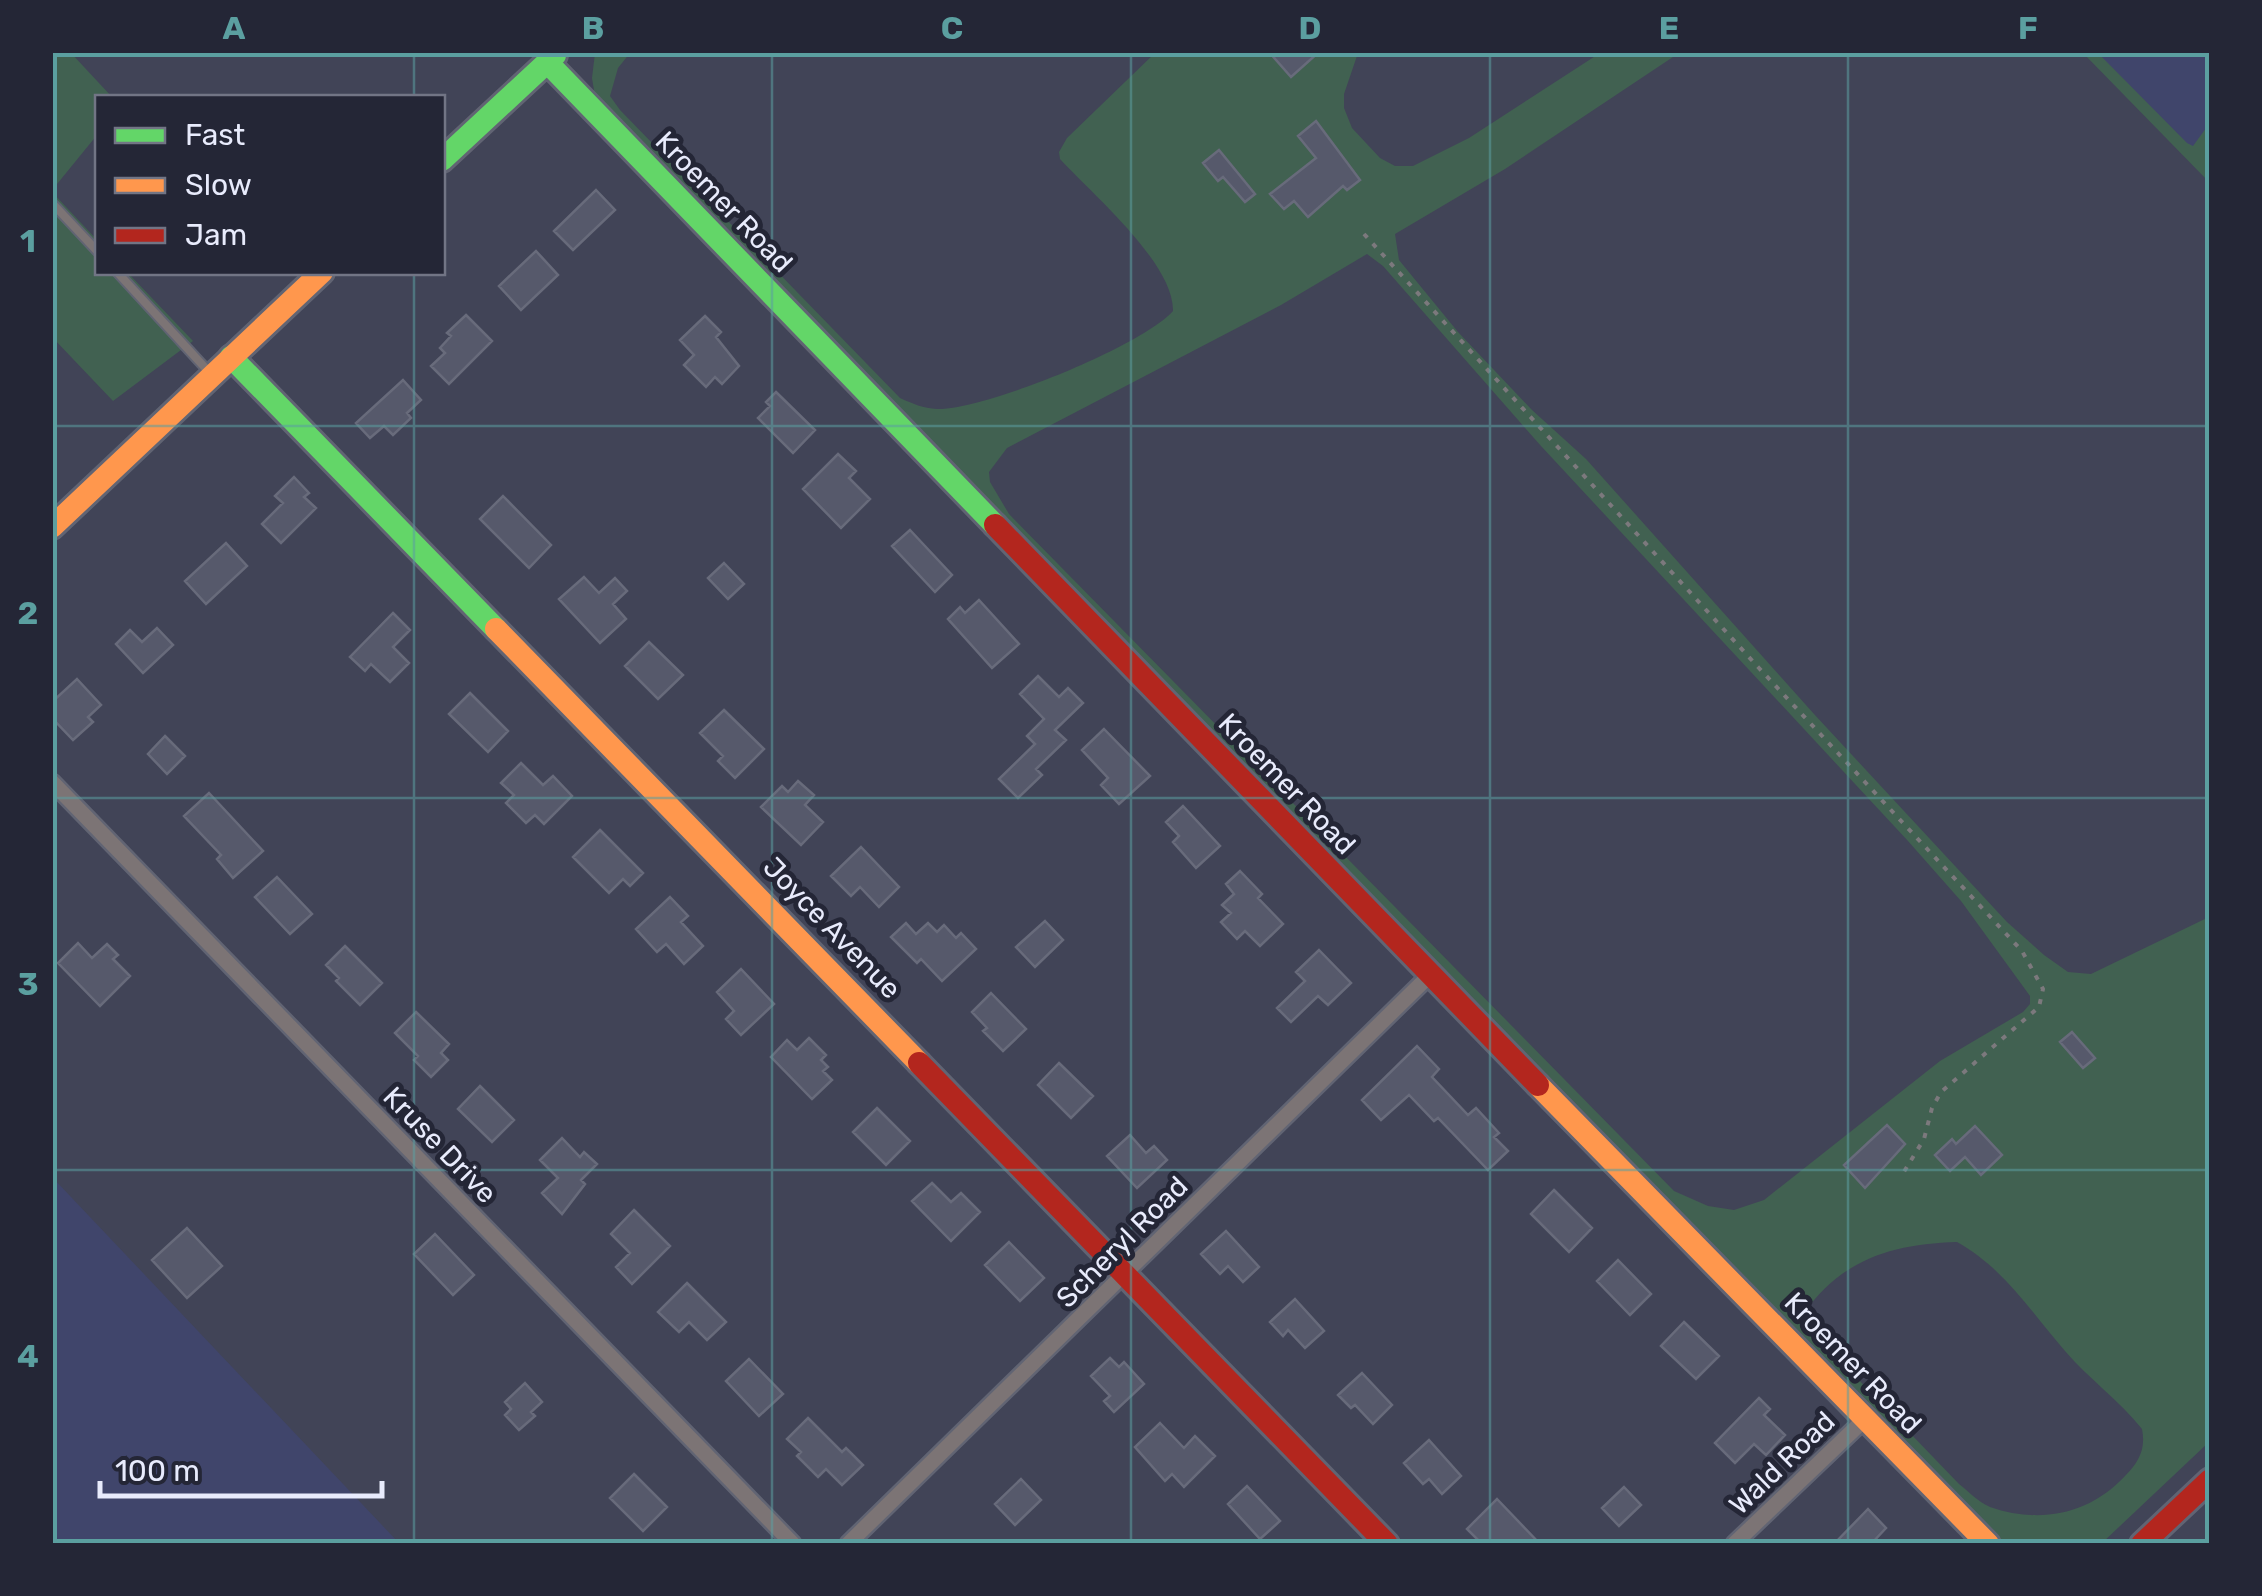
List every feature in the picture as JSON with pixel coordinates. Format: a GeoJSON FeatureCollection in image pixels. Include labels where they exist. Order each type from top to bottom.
{"type":"FeatureCollection","features":[{"type":"Feature","properties":{"kind":"main road"},"geometry":{"type":"LineString","coordinates":[[445,157],[552,57]]}},
{"type":"Feature","properties":{"kind":"main road","name":"Kroemer Road"},"geometry":{"type":"LineString","coordinates":[[552,57],[1430,975],[1988,1544]]}},
{"type":"Feature","properties":{"kind":"main road"},"geometry":{"type":"LineString","coordinates":[[52,527],[319,275]]}},
{"type":"Feature","properties":{"kind":"main road","name":"Joyce Avenue"},"geometry":{"type":"LineString","coordinates":[[231,357],[1387,1544]]}},
{"type":"Feature","properties":{"kind":"main road"},"geometry":{"type":"LineString","coordinates":[[2142,1544],[2210,1480]]}},
{"type":"Feature","properties":{"kind":"street","name":"Kruse Drive"},"geometry":{"type":"LineString","coordinates":[[52,782],[792,1544]]}},
{"type":"Feature","properties":{"kind":"street","name":"Scheryl Road"},"geometry":{"type":"LineString","coordinates":[[848,1544],[1430,975]]}},
{"type":"Feature","properties":{"kind":"street","name":"Wald Road"},"geometry":{"type":"LineString","coordinates":[[1734,1544],[1865,1419]]}},
{"type":"Feature","properties":{"kind":"lane"},"geometry":{"type":"LineString","coordinates":[[52,203],[95,249]]}},
{"type":"Feature","properties":{"kind":"lane"},"geometry":{"type":"LineString","coordinates":[[120,275],[212,375]]}},
{"type":"Feature","properties":{"kind":"path"},"geometry":{"type":"LineString","coordinates":[[1364,234],[2022,950],[2043,989],[2039,1007],[1942,1092],[1932,1108],[1924,1139],[1902,1175]]}},
{"type":"Feature","properties":{"kind":"shaded area"},"geometry":{"type":"Polygon","coordinates":[[[2091,53],[2209,53],[2209,172],[2091,53]]]}},
{"type":"Feature","properties":{"kind":"shaded area"},"geometry":{"type":"Polygon","coordinates":[[[53,1178],[399,1543],[53,1543],[53,1178]]]}},
{"type":"Feature","properties":{"kind":"green space"},"geometry":{"type":"Polygon","coordinates":[[[53,52],[71,53],[110,95],[95,95],[95,137],[53,189],[53,52]]]}},
{"type":"Feature","properties":{"kind":"green space"},"geometry":{"type":"Polygon","coordinates":[[[595,53],[630,53],[618,68],[610,96],[620,110],[900,398],[937,409],[990,399],[1061,374],[1130,341],[1173,311],[1170,292],[1146,251],[1060,159],[1059,152],[1067,138],[1155,53],[1358,53],[1344,94],[1344,108],[1352,128],[1380,158],[1395,166],[1413,166],[1469,138],[1600,53],[1679,53],[1505,169],[1395,234],[1399,260],[1458,332],[1532,410],[1586,459],[1814,714],[2007,922],[2044,955],[2068,972],[2091,974],[2209,917],[2209,1442],[2102,1543],[2003,1543],[595,96],[595,53]],[[1367,254],[1281,305],[1007,448],[989,472],[990,482],[1009,514],[1674,1191],[1708,1206],[1734,1210],[1764,1200],[1940,1061],[2023,1012],[2030,1004],[2030,996],[1961,901],[1908,841],[1541,446],[1383,266],[1367,254]],[[1957,1242],[1890,1251],[1852,1267],[1835,1279],[1804,1313],[1805,1324],[1959,1484],[1986,1505],[2008,1512],[2045,1515],[2096,1500],[2134,1466],[2142,1449],[2142,1429],[2074,1361],[2003,1278],[1957,1242]]]}},
{"type":"Feature","properties":{"kind":"green space"},"geometry":{"type":"Polygon","coordinates":[[[2083,53],[2098,53],[2187,143],[2193,146],[2209,124],[2209,182],[2083,53]]]}},
{"type":"Feature","properties":{"kind":"green space"},"geometry":{"type":"Polygon","coordinates":[[[52,192],[95,238],[95,275],[130,275],[193,341],[113,401],[53,338],[52,192]]]}},
{"type":"Feature","properties":{"kind":"building"},"geometry":{"type":"Polygon","coordinates":[[[1269,52],[1319,52],[1291,77],[1269,52]]]}},
{"type":"Feature","properties":{"kind":"building"},"geometry":{"type":"Polygon","coordinates":[[[1316,121],[1360,180],[1347,190],[1343,186],[1308,217],[1294,201],[1284,209],[1270,194],[1316,158],[1298,136],[1316,121]]]}},
{"type":"Feature","properties":{"kind":"building"},"geometry":{"type":"Polygon","coordinates":[[[1219,150],[1255,194],[1245,202],[1223,177],[1218,181],[1203,163],[1219,150]]]}},
{"type":"Feature","properties":{"kind":"building"},"geometry":{"type":"Polygon","coordinates":[[[596,190],[615,210],[573,250],[554,231],[596,190]]]}},
{"type":"Feature","properties":{"kind":"building"},"geometry":{"type":"Polygon","coordinates":[[[536,251],[558,275],[521,310],[499,286],[536,251]]]}},
{"type":"Feature","properties":{"kind":"building"},"geometry":{"type":"Polygon","coordinates":[[[466,315],[492,341],[449,384],[431,366],[445,353],[440,348],[451,336],[447,333],[466,315]]]}},
{"type":"Feature","properties":{"kind":"building"},"geometry":{"type":"Polygon","coordinates":[[[705,316],[721,332],[716,337],[739,366],[722,384],[715,377],[706,387],[684,365],[694,355],[680,340],[705,316]]]}},
{"type":"Feature","properties":{"kind":"building"},"geometry":{"type":"Polygon","coordinates":[[[403,380],[421,400],[407,413],[411,418],[393,435],[384,426],[370,438],[356,423],[403,380]]]}},
{"type":"Feature","properties":{"kind":"building"},"geometry":{"type":"Polygon","coordinates":[[[776,392],[815,430],[793,453],[758,418],[770,406],[766,402],[776,392]]]}},
{"type":"Feature","properties":{"kind":"building"},"geometry":{"type":"Polygon","coordinates":[[[838,454],[856,471],[849,478],[870,499],[841,528],[803,489],[838,454]]]}},
{"type":"Feature","properties":{"kind":"building"},"geometry":{"type":"Polygon","coordinates":[[[294,477],[309,493],[304,497],[316,508],[281,543],[262,524],[283,503],[275,496],[294,477]]]}},
{"type":"Feature","properties":{"kind":"building"},"geometry":{"type":"Polygon","coordinates":[[[503,496],[551,545],[529,568],[480,519],[503,496]]]}},
{"type":"Feature","properties":{"kind":"building"},"geometry":{"type":"Polygon","coordinates":[[[910,530],[952,575],[935,592],[892,546],[910,530]]]}},
{"type":"Feature","properties":{"kind":"building"},"geometry":{"type":"Polygon","coordinates":[[[226,543],[247,566],[206,604],[185,581],[226,543]]]}},
{"type":"Feature","properties":{"kind":"building"},"geometry":{"type":"Polygon","coordinates":[[[724,563],[744,584],[728,599],[708,578],[724,563]]]}},
{"type":"Feature","properties":{"kind":"building"},"geometry":{"type":"Polygon","coordinates":[[[584,577],[599,593],[615,578],[627,591],[613,604],[626,619],[600,643],[559,599],[584,577]]]}},
{"type":"Feature","properties":{"kind":"building"},"geometry":{"type":"Polygon","coordinates":[[[979,600],[1019,644],[992,668],[948,619],[960,607],[965,613],[979,600]]]}},
{"type":"Feature","properties":{"kind":"building"},"geometry":{"type":"Polygon","coordinates":[[[393,613],[410,630],[393,647],[409,663],[390,682],[371,664],[365,671],[350,657],[393,613]]]}},
{"type":"Feature","properties":{"kind":"building"},"geometry":{"type":"Polygon","coordinates":[[[157,628],[173,645],[143,673],[116,644],[130,630],[142,642],[157,628]]]}},
{"type":"Feature","properties":{"kind":"building"},"geometry":{"type":"Polygon","coordinates":[[[649,642],[683,675],[658,699],[625,666],[649,642]]]}},
{"type":"Feature","properties":{"kind":"building"},"geometry":{"type":"Polygon","coordinates":[[[1038,676],[1059,697],[1068,688],[1083,703],[1055,730],[1066,740],[1036,769],[1042,775],[1018,798],[999,779],[1035,744],[1027,736],[1044,719],[1020,694],[1038,676]]]}},
{"type":"Feature","properties":{"kind":"building"},"geometry":{"type":"Polygon","coordinates":[[[77,679],[101,705],[88,717],[93,722],[73,740],[52,718],[52,702],[77,679]]]}},
{"type":"Feature","properties":{"kind":"building"},"geometry":{"type":"Polygon","coordinates":[[[470,693],[508,731],[488,752],[449,714],[470,693]]]}},
{"type":"Feature","properties":{"kind":"building"},"geometry":{"type":"Polygon","coordinates":[[[724,710],[764,749],[735,778],[718,761],[723,756],[700,733],[724,710]]]}},
{"type":"Feature","properties":{"kind":"building"},"geometry":{"type":"Polygon","coordinates":[[[1104,729],[1150,776],[1119,804],[1101,785],[1108,778],[1082,750],[1104,729]]]}},
{"type":"Feature","properties":{"kind":"building"},"geometry":{"type":"Polygon","coordinates":[[[165,736],[185,756],[167,774],[148,754],[165,736]]]}},
{"type":"Feature","properties":{"kind":"building"},"geometry":{"type":"Polygon","coordinates":[[[521,763],[543,785],[553,776],[572,796],[544,824],[535,815],[526,823],[506,803],[514,795],[501,783],[521,763]]]}},
{"type":"Feature","properties":{"kind":"building"},"geometry":{"type":"Polygon","coordinates":[[[798,781],[814,795],[805,805],[823,822],[801,845],[761,807],[782,786],[788,792],[798,781]]]}},
{"type":"Feature","properties":{"kind":"building"},"geometry":{"type":"Polygon","coordinates":[[[209,793],[263,851],[233,878],[217,859],[221,855],[184,816],[209,793]]]}},
{"type":"Feature","properties":{"kind":"building"},"geometry":{"type":"Polygon","coordinates":[[[1183,806],[1220,846],[1196,868],[1173,842],[1179,836],[1166,822],[1183,806]]]}},
{"type":"Feature","properties":{"kind":"building"},"geometry":{"type":"Polygon","coordinates":[[[600,830],[643,873],[630,886],[623,879],[609,893],[573,857],[600,830]]]}},
{"type":"Feature","properties":{"kind":"building"},"geometry":{"type":"Polygon","coordinates":[[[861,847],[899,887],[879,907],[860,887],[851,896],[831,876],[861,847]]]}},
{"type":"Feature","properties":{"kind":"building"},"geometry":{"type":"Polygon","coordinates":[[[1240,871],[1262,894],[1258,898],[1283,924],[1260,946],[1245,931],[1237,939],[1221,922],[1231,913],[1222,905],[1234,894],[1226,884],[1240,871]]]}},
{"type":"Feature","properties":{"kind":"building"},"geometry":{"type":"Polygon","coordinates":[[[277,877],[312,914],[290,934],[255,897],[277,877]]]}},
{"type":"Feature","properties":{"kind":"building"},"geometry":{"type":"Polygon","coordinates":[[[670,897],[688,916],[681,922],[703,946],[684,964],[666,944],[657,952],[636,929],[670,897]]]}},
{"type":"Feature","properties":{"kind":"building"},"geometry":{"type":"Polygon","coordinates":[[[1045,921],[1063,940],[1035,967],[1016,947],[1045,921]]]}},
{"type":"Feature","properties":{"kind":"building"},"geometry":{"type":"Polygon","coordinates":[[[906,923],[916,934],[928,923],[937,932],[944,925],[956,938],[961,933],[976,949],[942,981],[891,937],[906,923]]]}},
{"type":"Feature","properties":{"kind":"building"},"geometry":{"type":"Polygon","coordinates":[[[78,943],[92,958],[107,944],[118,955],[113,959],[130,976],[100,1006],[58,963],[78,943]]]}},
{"type":"Feature","properties":{"kind":"building"},"geometry":{"type":"Polygon","coordinates":[[[345,946],[382,983],[360,1005],[326,965],[345,946]]]}},
{"type":"Feature","properties":{"kind":"building"},"geometry":{"type":"Polygon","coordinates":[[[1319,950],[1351,983],[1328,1005],[1318,996],[1291,1022],[1277,1008],[1305,981],[1296,972],[1319,950]]]}},
{"type":"Feature","properties":{"kind":"building"},"geometry":{"type":"Polygon","coordinates":[[[741,969],[774,1004],[741,1035],[726,1019],[734,1011],[717,992],[741,969]]]}},
{"type":"Feature","properties":{"kind":"building"},"geometry":{"type":"Polygon","coordinates":[[[991,993],[1026,1029],[1003,1051],[983,1031],[987,1028],[972,1012],[991,993]]]}},
{"type":"Feature","properties":{"kind":"building"},"geometry":{"type":"Polygon","coordinates":[[[416,1012],[449,1044],[441,1053],[448,1060],[431,1077],[414,1060],[418,1056],[395,1033],[416,1012]]]}},
{"type":"Feature","properties":{"kind":"building"},"geometry":{"type":"Polygon","coordinates":[[[2072,1032],[2095,1058],[2083,1068],[2060,1042],[2072,1032]]]}},
{"type":"Feature","properties":{"kind":"building"},"geometry":{"type":"Polygon","coordinates":[[[809,1038],[826,1055],[821,1060],[828,1067],[823,1071],[832,1080],[812,1099],[771,1057],[787,1040],[797,1050],[809,1038]]]}},
{"type":"Feature","properties":{"kind":"building"},"geometry":{"type":"Polygon","coordinates":[[[1417,1046],[1439,1069],[1432,1077],[1468,1115],[1476,1108],[1499,1133],[1494,1137],[1508,1151],[1488,1170],[1438,1118],[1434,1121],[1409,1095],[1381,1120],[1362,1100],[1417,1046]]]}},
{"type":"Feature","properties":{"kind":"building"},"geometry":{"type":"Polygon","coordinates":[[[1059,1063],[1093,1096],[1071,1118],[1038,1085],[1059,1063]]]}},
{"type":"Feature","properties":{"kind":"building"},"geometry":{"type":"Polygon","coordinates":[[[480,1086],[514,1120],[492,1142],[458,1109],[480,1086]]]}},
{"type":"Feature","properties":{"kind":"building"},"geometry":{"type":"Polygon","coordinates":[[[877,1108],[910,1141],[886,1165],[853,1132],[877,1108]]]}},
{"type":"Feature","properties":{"kind":"building"},"geometry":{"type":"Polygon","coordinates":[[[1887,1125],[1905,1144],[1865,1188],[1844,1165],[1887,1125]]]}},
{"type":"Feature","properties":{"kind":"building"},"geometry":{"type":"Polygon","coordinates":[[[1975,1126],[2002,1155],[1981,1175],[1965,1157],[1950,1171],[1935,1155],[1952,1139],[1956,1144],[1975,1126]]]}},
{"type":"Feature","properties":{"kind":"building"},"geometry":{"type":"Polygon","coordinates":[[[1130,1135],[1146,1153],[1154,1146],[1167,1160],[1137,1188],[1107,1156],[1130,1135]]]}},
{"type":"Feature","properties":{"kind":"building"},"geometry":{"type":"Polygon","coordinates":[[[562,1138],[580,1157],[584,1152],[597,1164],[581,1180],[585,1184],[562,1214],[542,1193],[558,1178],[540,1160],[562,1138]]]}},
{"type":"Feature","properties":{"kind":"building"},"geometry":{"type":"Polygon","coordinates":[[[932,1183],[951,1202],[961,1193],[980,1212],[951,1241],[912,1201],[932,1183]]]}},
{"type":"Feature","properties":{"kind":"building"},"geometry":{"type":"Polygon","coordinates":[[[1554,1190],[1592,1228],[1569,1252],[1531,1214],[1554,1190]]]}},
{"type":"Feature","properties":{"kind":"building"},"geometry":{"type":"Polygon","coordinates":[[[634,1210],[670,1246],[632,1284],[616,1267],[630,1253],[611,1234],[634,1210]]]}},
{"type":"Feature","properties":{"kind":"building"},"geometry":{"type":"Polygon","coordinates":[[[187,1228],[222,1266],[187,1298],[152,1260],[187,1228]]]}},
{"type":"Feature","properties":{"kind":"building"},"geometry":{"type":"Polygon","coordinates":[[[1226,1231],[1259,1267],[1243,1282],[1228,1266],[1220,1274],[1201,1254],[1226,1231]]]}},
{"type":"Feature","properties":{"kind":"building"},"geometry":{"type":"Polygon","coordinates":[[[435,1234],[474,1275],[453,1295],[414,1254],[435,1234]]]}},
{"type":"Feature","properties":{"kind":"building"},"geometry":{"type":"Polygon","coordinates":[[[1009,1242],[1044,1278],[1020,1301],[985,1265],[1009,1242]]]}},
{"type":"Feature","properties":{"kind":"building"},"geometry":{"type":"Polygon","coordinates":[[[1618,1260],[1651,1294],[1630,1315],[1597,1281],[1618,1260]]]}},
{"type":"Feature","properties":{"kind":"building"},"geometry":{"type":"Polygon","coordinates":[[[687,1283],[726,1322],[707,1340],[689,1322],[679,1332],[658,1312],[687,1283]]]}},
{"type":"Feature","properties":{"kind":"building"},"geometry":{"type":"Polygon","coordinates":[[[1295,1299],[1324,1331],[1305,1348],[1288,1330],[1283,1336],[1270,1322],[1295,1299]]]}},
{"type":"Feature","properties":{"kind":"building"},"geometry":{"type":"Polygon","coordinates":[[[1684,1322],[1719,1356],[1696,1379],[1661,1346],[1684,1322]]]}},
{"type":"Feature","properties":{"kind":"building"},"geometry":{"type":"Polygon","coordinates":[[[1110,1358],[1119,1367],[1124,1362],[1144,1384],[1114,1412],[1104,1401],[1110,1396],[1091,1376],[1110,1358]]]}},
{"type":"Feature","properties":{"kind":"building"},"geometry":{"type":"Polygon","coordinates":[[[749,1359],[783,1394],[759,1416],[726,1381],[749,1359]]]}},
{"type":"Feature","properties":{"kind":"building"},"geometry":{"type":"Polygon","coordinates":[[[1362,1373],[1392,1405],[1373,1424],[1355,1405],[1351,1408],[1338,1395],[1362,1373]]]}},
{"type":"Feature","properties":{"kind":"building"},"geometry":{"type":"Polygon","coordinates":[[[525,1383],[542,1402],[531,1412],[535,1416],[519,1430],[505,1415],[511,1409],[505,1402],[525,1383]]]}},
{"type":"Feature","properties":{"kind":"building"},"geometry":{"type":"Polygon","coordinates":[[[1759,1398],[1770,1409],[1764,1415],[1785,1435],[1766,1455],[1754,1444],[1735,1463],[1715,1443],[1759,1398]]]}},
{"type":"Feature","properties":{"kind":"building"},"geometry":{"type":"Polygon","coordinates":[[[808,1418],[842,1452],[846,1448],[863,1465],[842,1485],[826,1469],[818,1477],[787,1439],[808,1418]]]}},
{"type":"Feature","properties":{"kind":"building"},"geometry":{"type":"Polygon","coordinates":[[[1160,1423],[1184,1448],[1195,1436],[1215,1456],[1184,1487],[1172,1474],[1165,1481],[1135,1447],[1160,1423]]]}},
{"type":"Feature","properties":{"kind":"building"},"geometry":{"type":"Polygon","coordinates":[[[1429,1440],[1461,1476],[1442,1494],[1429,1479],[1423,1484],[1404,1463],[1429,1440]]]}},
{"type":"Feature","properties":{"kind":"building"},"geometry":{"type":"Polygon","coordinates":[[[634,1474],[667,1507],[643,1531],[610,1498],[634,1474]]]}},
{"type":"Feature","properties":{"kind":"building"},"geometry":{"type":"Polygon","coordinates":[[[1021,1479],[1041,1500],[1015,1525],[995,1504],[1021,1479]]]}},
{"type":"Feature","properties":{"kind":"building"},"geometry":{"type":"Polygon","coordinates":[[[1247,1486],[1280,1521],[1260,1539],[1228,1504],[1247,1486]]]}},
{"type":"Feature","properties":{"kind":"building"},"geometry":{"type":"Polygon","coordinates":[[[1624,1487],[1641,1505],[1619,1526],[1602,1508],[1624,1487]]]}},
{"type":"Feature","properties":{"kind":"building"},"geometry":{"type":"Polygon","coordinates":[[[1497,1499],[1540,1544],[1482,1544],[1467,1529],[1497,1499]]]}},
{"type":"Feature","properties":{"kind":"building"},"geometry":{"type":"Polygon","coordinates":[[[1868,1509],[1886,1528],[1871,1544],[1834,1544],[1868,1509]]]}},
{"type":"Feature","properties":{"kind":"traffic: fast"},"geometry":{"type":"LineString","coordinates":[[445,157],[555,55]]}},
{"type":"Feature","properties":{"kind":"traffic: fast"},"geometry":{"type":"LineString","coordinates":[[547,62],[995,525]]}},
{"type":"Feature","properties":{"kind":"traffic: fast"},"geometry":{"type":"LineString","coordinates":[[231,357],[496,629]]}},
{"type":"Feature","properties":{"kind":"traffic: slow"},"geometry":{"type":"LineString","coordinates":[[52,527],[319,275]]}},
{"type":"Feature","properties":{"kind":"traffic: slow"},"geometry":{"type":"LineString","coordinates":[[496,629],[919,1063]]}},
{"type":"Feature","properties":{"kind":"traffic: slow"},"geometry":{"type":"LineString","coordinates":[[1538,1085],[1988,1544]]}},
{"type":"Feature","properties":{"kind":"traffic: jam"},"geometry":{"type":"LineString","coordinates":[[995,525],[1538,1085]]}},
{"type":"Feature","properties":{"kind":"traffic: jam"},"geometry":{"type":"LineString","coordinates":[[919,1063],[1387,1544]]}},
{"type":"Feature","properties":{"kind":"traffic: jam"},"geometry":{"type":"LineString","coordinates":[[2142,1544],[2210,1480]]}}]}
